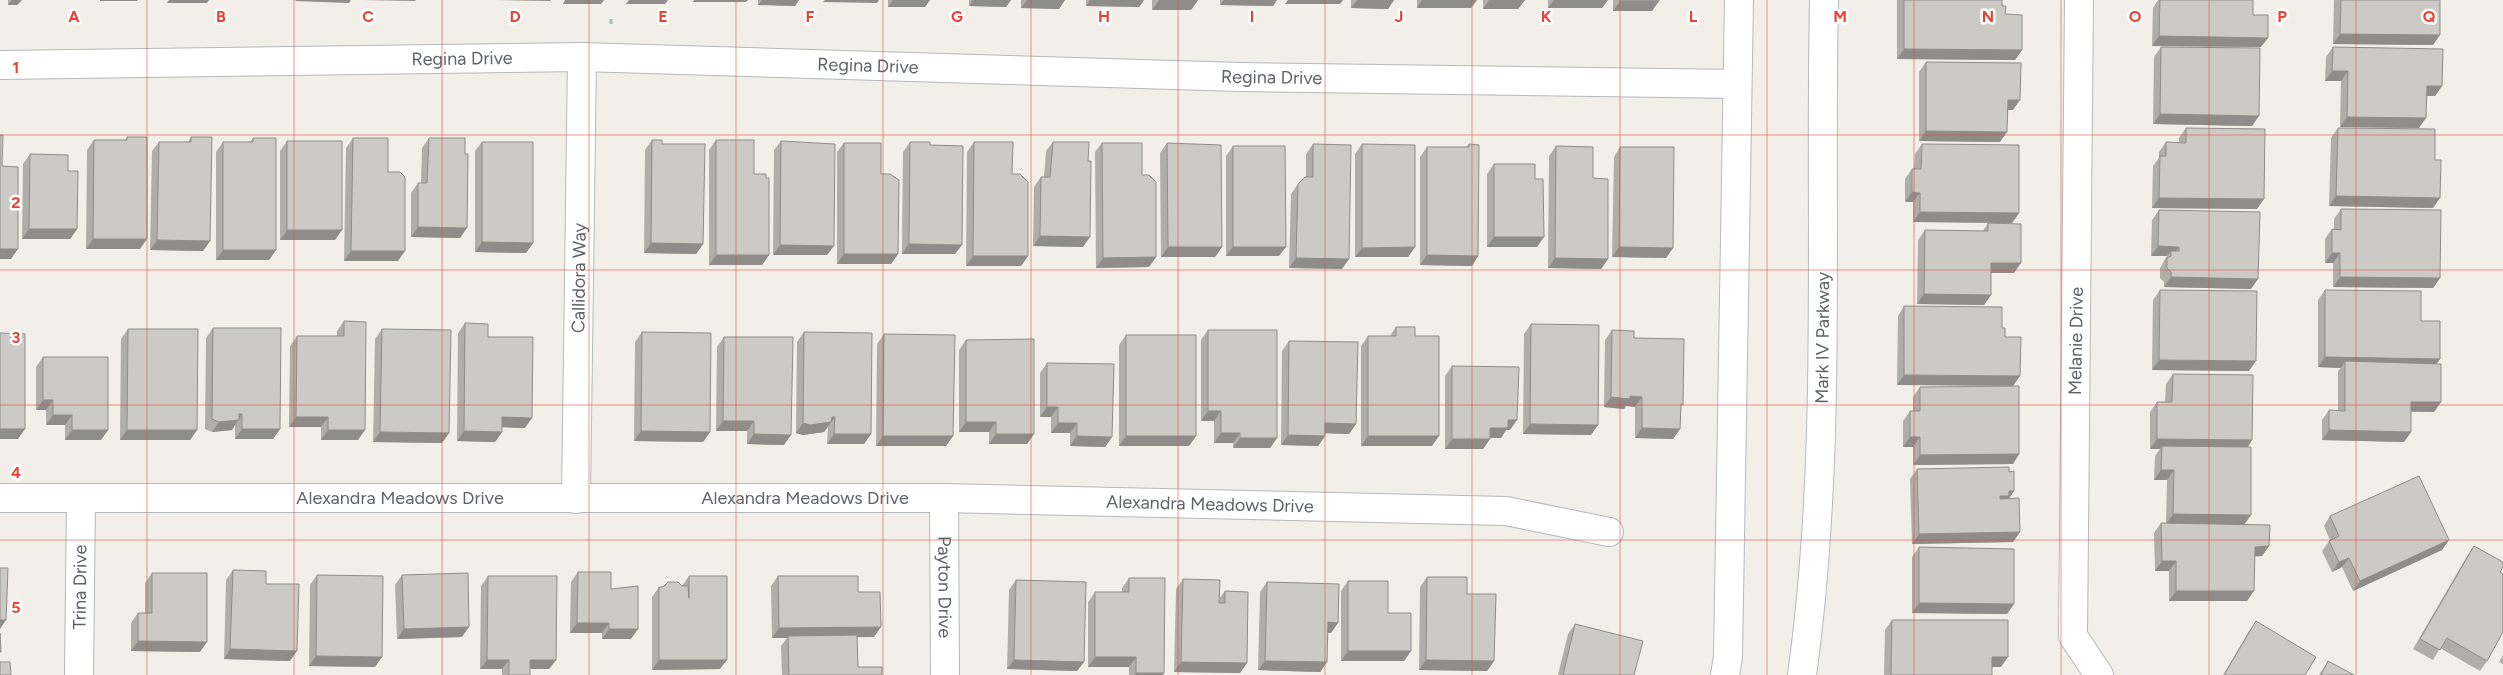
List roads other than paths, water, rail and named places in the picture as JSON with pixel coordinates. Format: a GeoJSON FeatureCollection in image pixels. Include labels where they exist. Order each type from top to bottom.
{"type":"FeatureCollection","features":[{"type":"Feature","properties":{"kind":"street"},"geometry":{"type":"LineString","coordinates":[[1725,675],[1728,647],[1736,84],[1739,0]]}},
{"type":"Feature","properties":{"kind":"street","name":"Mark IV Parkway"},"geometry":{"type":"LineString","coordinates":[[1802,675],[1812,603],[1823,374],[1821,132],[1824,0]]}},
{"type":"Feature","properties":{"kind":"street","name":"Melanie Drive"},"geometry":{"type":"LineString","coordinates":[[2079,0],[2073,636],[2099,675]]}},
{"type":"Feature","properties":{"kind":"street","name":"Regina Drive"},"geometry":{"type":"LineString","coordinates":[[0,65],[582,57],[1240,77],[1736,84]]}},
{"type":"Feature","properties":{"kind":"street","name":"Callidora Way"},"geometry":{"type":"LineString","coordinates":[[576,499],[582,57]]}},
{"type":"Feature","properties":{"kind":"street","name":"Alexandra Meadows Drive"},"geometry":{"type":"LineString","coordinates":[[0,498],[944,498],[1506,511],[1609,532]]}},
{"type":"Feature","properties":{"kind":"street","name":"Payton Drive"},"geometry":{"type":"LineString","coordinates":[[944,498],[945,675]]}},
{"type":"Feature","properties":{"kind":"street","name":"Trina Drive"},"geometry":{"type":"LineString","coordinates":[[79,675],[81,499]]}}]}
